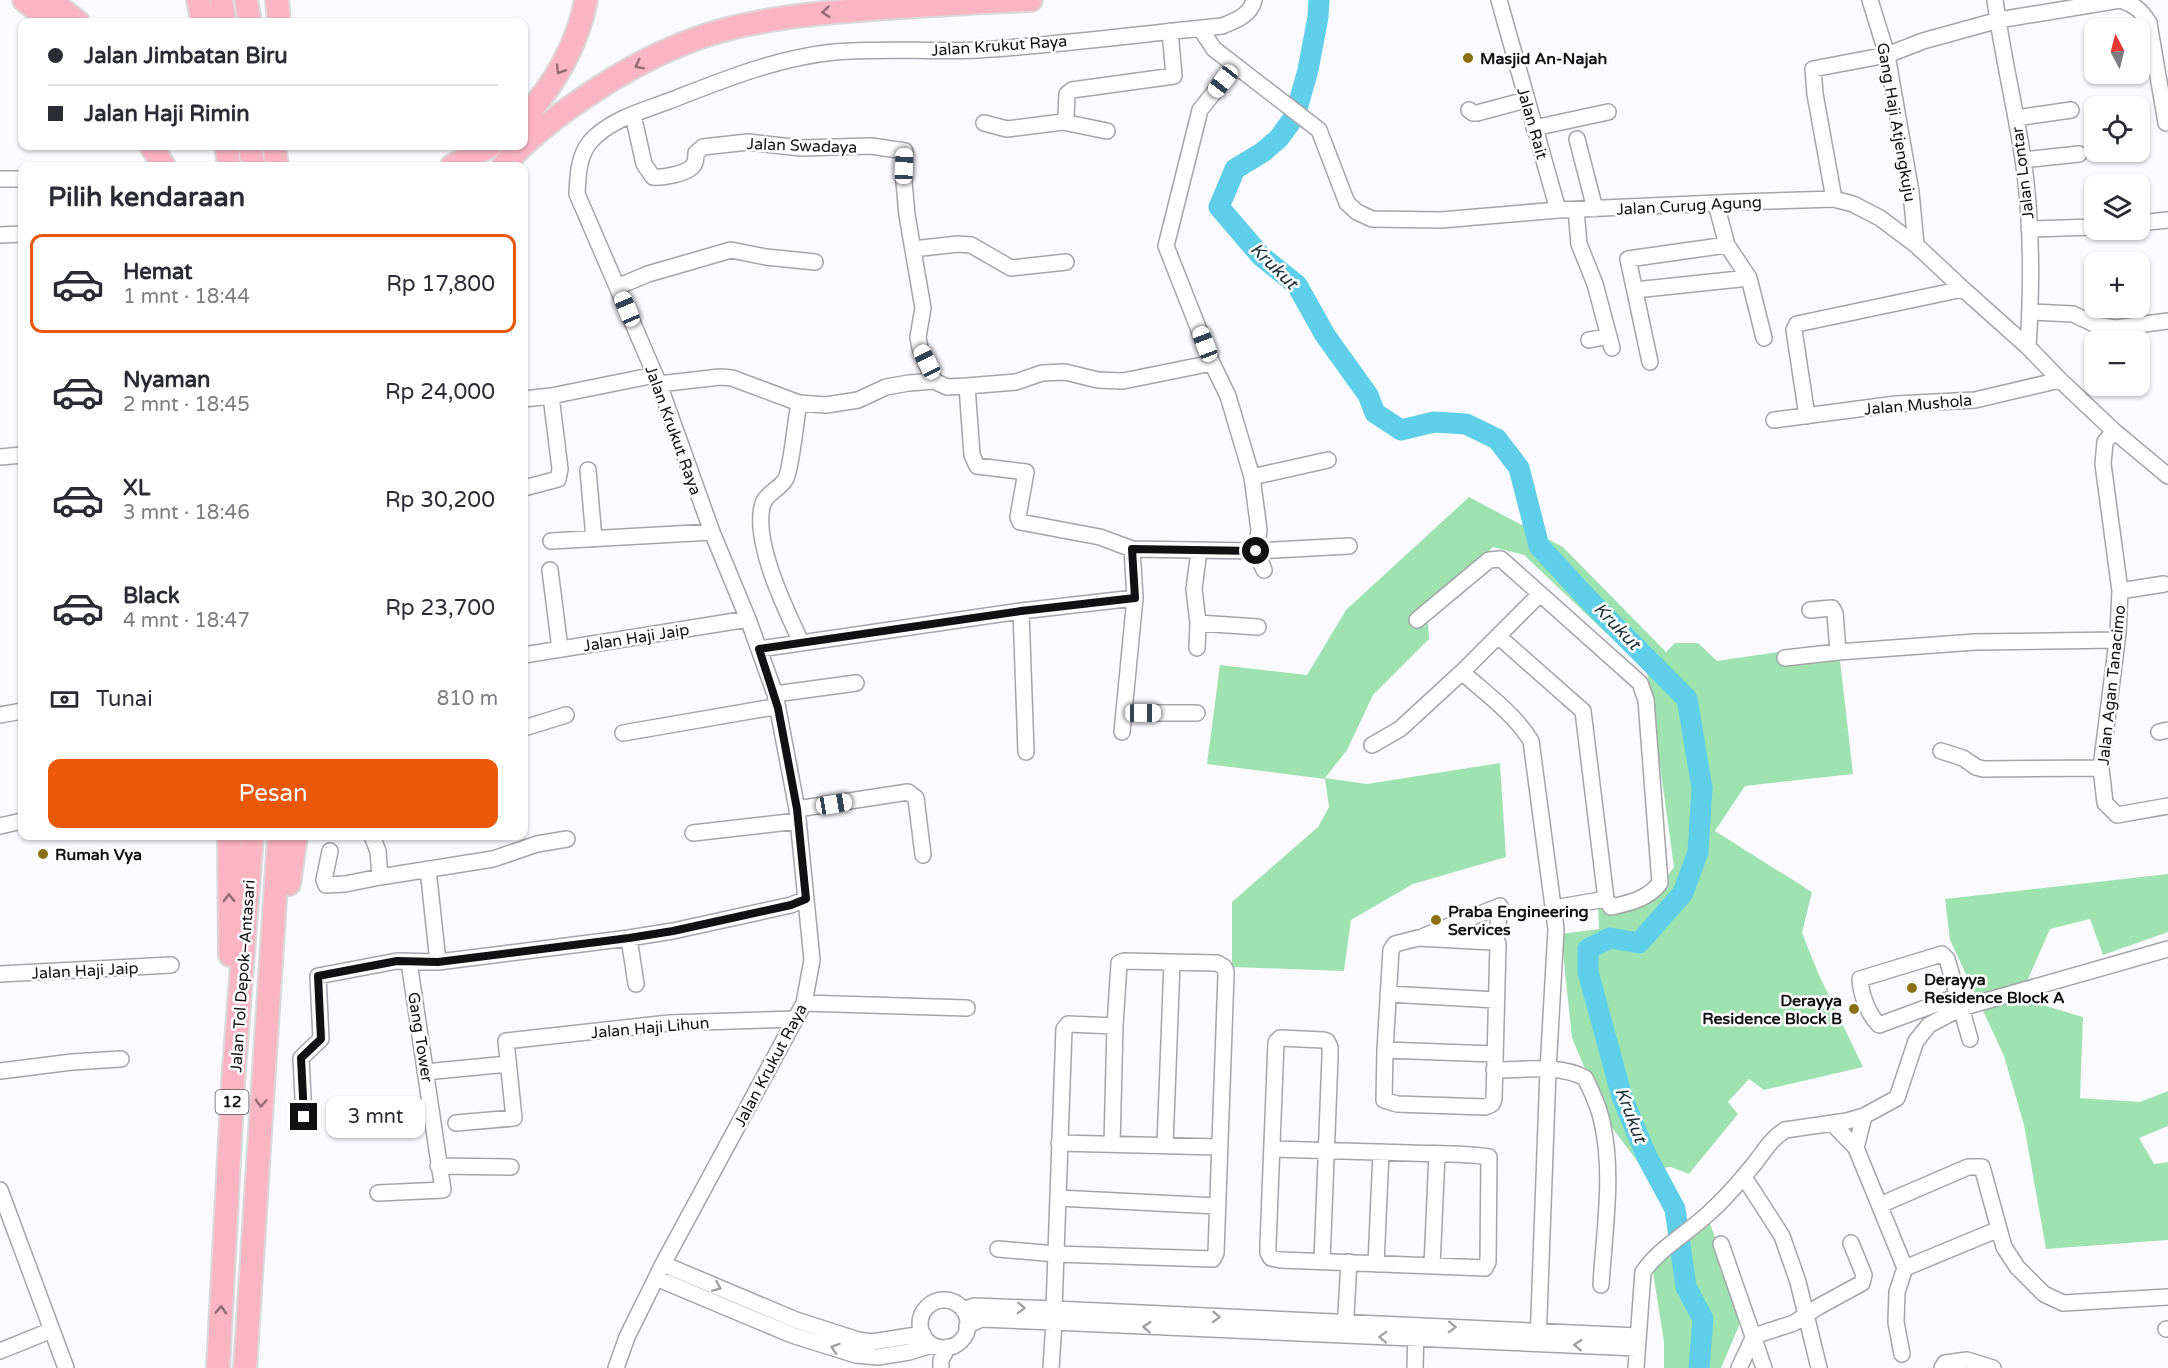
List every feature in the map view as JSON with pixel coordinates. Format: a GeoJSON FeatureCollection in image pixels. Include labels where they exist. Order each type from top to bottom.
{"type":"FeatureCollection","features":[{"type":"Feature","properties":{"kind":"highway"},"geometry":{"type":"LineString","coordinates":[[24,0],[46,18]]}},
{"type":"Feature","properties":{"kind":"highway"},"geometry":{"type":"LineString","coordinates":[[50,0],[73,18]]}},
{"type":"Feature","properties":{"kind":"highway"},"geometry":{"type":"LineString","coordinates":[[198,0],[202,18]]}},
{"type":"Feature","properties":{"kind":"highway"},"geometry":{"type":"LineString","coordinates":[[221,0],[224,18]]}},
{"type":"Feature","properties":{"kind":"highway"},"geometry":{"type":"LineString","coordinates":[[246,0],[249,18]]}},
{"type":"Feature","properties":{"kind":"highway"},"geometry":{"type":"LineString","coordinates":[[277,0],[279,18]]}},
{"type":"Feature","properties":{"kind":"highway"},"geometry":{"type":"LineString","coordinates":[[528,142],[562,112],[610,80],[663,53],[718,31],[758,22],[824,12],[1031,0]]}},
{"type":"Feature","properties":{"kind":"highway"},"geometry":{"type":"LineString","coordinates":[[528,113],[544,95],[572,49],[584,8]]}},
{"type":"Feature","properties":{"kind":"highway"},"geometry":{"type":"LineString","coordinates":[[460,162],[482,150]]}},
{"type":"Feature","properties":{"kind":"highway"},"geometry":{"type":"LineString","coordinates":[[507,162],[519,150]]}},
{"type":"Feature","properties":{"kind":"highway"},"geometry":{"type":"LineString","coordinates":[[229,840],[234,1083]]}},
{"type":"Feature","properties":{"kind":"highway","name":"Jalan Tol Depok–Antasari"},"geometry":{"type":"LineString","coordinates":[[218,1368],[234,1083],[252,840]]}},
{"type":"Feature","properties":{"kind":"highway","name":"Jalan Tol Depok–Antasari"},"geometry":{"type":"LineString","coordinates":[[245,1368],[279,840]]}},
{"type":"Feature","properties":{"kind":"highway"},"geometry":{"type":"LineString","coordinates":[[263,1067],[295,840]]}},
{"type":"Feature","properties":{"kind":"street","name":"Jalan Krukut Raya"},"geometry":{"type":"LineString","coordinates":[[616,1368],[627,1337],[663,1263],[804,1002],[812,960],[797,815],[781,698],[712,532],[627,283],[576,194],[578,166],[589,144],[606,127],[749,70],[793,58],[833,52],[874,50],[978,50],[1222,26],[1237,21],[1253,7],[1254,0]]}},
{"type":"Feature","properties":{"kind":"street","name":"Jalan Rait"},"geometry":{"type":"LineString","coordinates":[[1499,0],[1558,210]]}},
{"type":"Feature","properties":{"kind":"street","name":"Gang Haji Atjengkuju"},"geometry":{"type":"LineString","coordinates":[[1870,0],[1887,55],[1911,192],[1916,245]]}},
{"type":"Feature","properties":{"kind":"street","name":"Jalan Lontar"},"geometry":{"type":"LineString","coordinates":[[1995,0],[2023,160],[2029,229],[2031,312],[2028,347]]}},
{"type":"Feature","properties":{"kind":"street"},"geometry":{"type":"LineString","coordinates":[[1834,199],[1815,94],[1813,69],[1887,55],[1923,41],[1999,20],[2120,0],[2134,5],[2149,23],[2167,126]]}},
{"type":"Feature","properties":{"kind":"street","name":"Jalan Curug Agung"},"geometry":{"type":"LineString","coordinates":[[1200,28],[1214,50],[1319,130],[1347,203],[1372,219],[1441,220],[1558,210],[1834,199],[1853,204],[1880,218],[1916,245],[2028,347],[2114,431],[2168,476]]}},
{"type":"Feature","properties":{"kind":"street"},"geometry":{"type":"LineString","coordinates":[[1063,122],[1069,92],[1174,76],[1170,31]]}},
{"type":"Feature","properties":{"kind":"street"},"geometry":{"type":"LineString","coordinates":[[1234,66],[1200,110],[1166,246],[1212,363],[1228,396],[1252,477],[1259,530],[1256,551],[1264,570]]}},
{"type":"Feature","properties":{"kind":"street"},"geometry":{"type":"LineString","coordinates":[[1469,110],[1477,113],[1526,100]]}},
{"type":"Feature","properties":{"kind":"street"},"geometry":{"type":"LineString","coordinates":[[2016,118],[2071,110]]}},
{"type":"Feature","properties":{"kind":"street"},"geometry":{"type":"LineString","coordinates":[[1534,128],[1608,112]]}},
{"type":"Feature","properties":{"kind":"street","name":"Jalan Swadaya"},"geometry":{"type":"LineString","coordinates":[[633,115],[644,164],[653,177],[661,178],[690,169],[695,162],[696,153],[703,147],[748,142],[801,148],[871,146],[905,151],[905,193],[923,308],[918,337],[920,348],[934,381]]}},
{"type":"Feature","properties":{"kind":"street"},"geometry":{"type":"LineString","coordinates":[[984,123],[1007,129],[1063,122],[1107,131]]}},
{"type":"Feature","properties":{"kind":"street"},"geometry":{"type":"LineString","coordinates":[[1577,140],[1595,209]]}},
{"type":"Feature","properties":{"kind":"street"},"geometry":{"type":"LineString","coordinates":[[2023,160],[2079,154]]}},
{"type":"Feature","properties":{"kind":"street"},"geometry":{"type":"LineString","coordinates":[[0,179],[18,179]]}},
{"type":"Feature","properties":{"kind":"street"},"geometry":{"type":"LineString","coordinates":[[1716,204],[1727,245],[1749,278],[1764,338]]}},
{"type":"Feature","properties":{"kind":"street"},"geometry":{"type":"LineString","coordinates":[[1576,210],[1579,244],[1595,284],[1610,342],[1589,340]]}},
{"type":"Feature","properties":{"kind":"street"},"geometry":{"type":"LineString","coordinates":[[2150,222],[2168,220]]}},
{"type":"Feature","properties":{"kind":"street"},"geometry":{"type":"LineString","coordinates":[[2029,229],[2084,227]]}},
{"type":"Feature","properties":{"kind":"street"},"geometry":{"type":"LineString","coordinates":[[0,235],[18,234]]}},
{"type":"Feature","properties":{"kind":"street"},"geometry":{"type":"LineString","coordinates":[[913,249],[970,245],[1011,268],[1066,262]]}},
{"type":"Feature","properties":{"kind":"street"},"geometry":{"type":"LineString","coordinates":[[1650,362],[1629,259],[1727,245]]}},
{"type":"Feature","properties":{"kind":"street"},"geometry":{"type":"LineString","coordinates":[[627,283],[648,274],[731,250],[766,257],[815,262]]}},
{"type":"Feature","properties":{"kind":"street"},"geometry":{"type":"LineString","coordinates":[[1635,290],[1749,278]]}},
{"type":"Feature","properties":{"kind":"street"},"geometry":{"type":"LineString","coordinates":[[1807,416],[1794,330],[1797,324],[1963,289]]}},
{"type":"Feature","properties":{"kind":"street"},"geometry":{"type":"LineString","coordinates":[[2031,312],[2073,314],[2096,325],[2115,328],[2168,321]]}},
{"type":"Feature","properties":{"kind":"street"},"geometry":{"type":"LineString","coordinates":[[528,399],[660,380],[720,377],[732,378],[799,403],[826,405],[858,400],[886,387],[934,381],[947,387],[967,386],[1016,382],[1042,373],[1065,372],[1098,380],[1123,381],[1212,363]]}},
{"type":"Feature","properties":{"kind":"street","name":"Jalan Mushola"},"geometry":{"type":"LineString","coordinates":[[1774,420],[1896,404],[1975,400],[2060,380]]}},
{"type":"Feature","properties":{"kind":"street"},"geometry":{"type":"LineString","coordinates":[[967,386],[971,448],[977,466],[1026,472],[1018,517],[1020,522],[1100,537],[1132,549],[1256,551],[1349,546]]}},
{"type":"Feature","properties":{"kind":"street"},"geometry":{"type":"LineString","coordinates":[[528,487],[558,479],[560,469],[551,396]]}},
{"type":"Feature","properties":{"kind":"street"},"geometry":{"type":"LineString","coordinates":[[795,643],[765,551],[760,526],[765,499],[786,479],[799,403]]}},
{"type":"Feature","properties":{"kind":"street","name":"Jalan Agan Tanacimo"},"geometry":{"type":"LineString","coordinates":[[2114,431],[2105,442],[2103,464],[2121,591],[2101,768],[2105,802],[2117,815],[2168,806]]}},
{"type":"Feature","properties":{"kind":"street"},"geometry":{"type":"LineString","coordinates":[[0,457],[18,455]]}},
{"type":"Feature","properties":{"kind":"street"},"geometry":{"type":"LineString","coordinates":[[1252,477],[1328,460]]}},
{"type":"Feature","properties":{"kind":"street"},"geometry":{"type":"LineString","coordinates":[[588,470],[594,539]]}},
{"type":"Feature","properties":{"kind":"street"},"geometry":{"type":"LineString","coordinates":[[551,541],[712,532]]}},
{"type":"Feature","properties":{"kind":"street"},"geometry":{"type":"LineString","coordinates":[[1122,732],[1135,598],[1132,549]]}},
{"type":"Feature","properties":{"kind":"street"},"geometry":{"type":"LineString","coordinates":[[1197,648],[1198,623],[1194,589],[1199,551]]}},
{"type":"Feature","properties":{"kind":"street"},"geometry":{"type":"LineString","coordinates":[[1417,620],[1493,558],[1501,559],[1640,683],[1646,700],[1660,883],[1654,890],[1633,902],[1611,907],[1606,899],[1583,711],[1498,636]]}},
{"type":"Feature","properties":{"kind":"street"},"geometry":{"type":"LineString","coordinates":[[550,570],[560,649]]}},
{"type":"Feature","properties":{"kind":"street"},"geometry":{"type":"LineString","coordinates":[[2121,591],[2164,584]]}},
{"type":"Feature","properties":{"kind":"street"},"geometry":{"type":"LineString","coordinates":[[1372,745],[1400,729],[1462,672],[1540,594]]}},
{"type":"Feature","properties":{"kind":"street"},"geometry":{"type":"LineString","coordinates":[[759,649],[1021,611],[1135,598]]}},
{"type":"Feature","properties":{"kind":"street"},"geometry":{"type":"LineString","coordinates":[[1810,610],[1832,608],[1838,652]]}},
{"type":"Feature","properties":{"kind":"street"},"geometry":{"type":"LineString","coordinates":[[1021,611],[1026,752]]}},
{"type":"Feature","properties":{"kind":"street","name":"Jalan Haji Jaip"},"geometry":{"type":"LineString","coordinates":[[528,654],[748,619]]}},
{"type":"Feature","properties":{"kind":"street"},"geometry":{"type":"LineString","coordinates":[[1198,623],[1258,627]]}},
{"type":"Feature","properties":{"kind":"street"},"geometry":{"type":"LineString","coordinates":[[1785,658],[1975,642],[2117,640]]}},
{"type":"Feature","properties":{"kind":"street"},"geometry":{"type":"LineString","coordinates":[[1462,672],[1513,718],[1525,730],[1531,741],[1554,908],[1556,945],[1548,1070],[1539,1337]]}},
{"type":"Feature","properties":{"kind":"street"},"geometry":{"type":"LineString","coordinates":[[623,733],[768,708],[781,698],[814,688],[856,682]]}},
{"type":"Feature","properties":{"kind":"street"},"geometry":{"type":"LineString","coordinates":[[0,715],[18,712]]}},
{"type":"Feature","properties":{"kind":"street"},"geometry":{"type":"LineString","coordinates":[[1124,713],[1197,713]]}},
{"type":"Feature","properties":{"kind":"street"},"geometry":{"type":"LineString","coordinates":[[528,727],[566,715]]}},
{"type":"Feature","properties":{"kind":"street"},"geometry":{"type":"LineString","coordinates":[[1941,751],[1983,768],[2101,768]]}},
{"type":"Feature","properties":{"kind":"street"},"geometry":{"type":"LineString","coordinates":[[693,833],[797,815],[908,792],[916,798],[923,855]]}},
{"type":"Feature","properties":{"kind":"street"},"geometry":{"type":"LineString","coordinates":[[0,826],[18,822]]}},
{"type":"Feature","properties":{"kind":"street"},"geometry":{"type":"LineString","coordinates":[[330,851],[324,880],[326,885],[345,884],[493,859],[537,844],[567,839]]}},
{"type":"Feature","properties":{"kind":"street"},"geometry":{"type":"LineString","coordinates":[[374,840],[378,851],[380,877]]}},
{"type":"Feature","properties":{"kind":"street"},"geometry":{"type":"LineString","coordinates":[[428,869],[438,962]]}},
{"type":"Feature","properties":{"kind":"street"},"geometry":{"type":"LineString","coordinates":[[304,1117],[301,1058],[321,1039],[318,976],[397,961],[438,962],[629,938],[673,931],[791,905],[806,899]]}},
{"type":"Feature","properties":{"kind":"street"},"geometry":{"type":"LineString","coordinates":[[1554,908],[1606,899]]}},
{"type":"Feature","properties":{"kind":"street"},"geometry":{"type":"LineString","coordinates":[[1500,906],[1496,942],[1498,948],[1494,1099],[1492,1104],[1485,1107],[1384,1100],[1392,946],[1500,906]]}},
{"type":"Feature","properties":{"kind":"street"},"geometry":{"type":"LineString","coordinates":[[629,938],[636,984]]}},
{"type":"Feature","properties":{"kind":"street"},"geometry":{"type":"LineString","coordinates":[[1418,938],[1496,942]]}},
{"type":"Feature","properties":{"kind":"street"},"geometry":{"type":"LineString","coordinates":[[1970,1039],[1959,1002],[1947,959],[1942,954],[1860,979],[1872,1018],[1879,1025],[1959,1002],[2168,949]]}},
{"type":"Feature","properties":{"kind":"street"},"geometry":{"type":"LineString","coordinates":[[998,1250],[1213,1259],[1216,1253],[1226,971],[1224,967],[1216,963],[1124,961],[1119,963],[1112,1144]]}},
{"type":"Feature","properties":{"kind":"street","name":"Gang Tower"},"geometry":{"type":"LineString","coordinates":[[378,1194],[442,1190],[409,962]]}},
{"type":"Feature","properties":{"kind":"street"},"geometry":{"type":"LineString","coordinates":[[1165,1145],[1172,963]]}},
{"type":"Feature","properties":{"kind":"street","name":"Jalan Haji Jaip"},"geometry":{"type":"LineString","coordinates":[[0,974],[171,966]]}},
{"type":"Feature","properties":{"kind":"street"},"geometry":{"type":"LineString","coordinates":[[1388,994],[1496,1000]]}},
{"type":"Feature","properties":{"kind":"street"},"geometry":{"type":"LineString","coordinates":[[804,1002],[966,1008]]}},
{"type":"Feature","properties":{"kind":"street"},"geometry":{"type":"LineString","coordinates":[[1636,1368],[1643,1272],[1648,1265],[1712,1211],[1744,1177],[1777,1135],[1785,1130],[1832,1124],[1864,1116],[1897,1098],[1916,1041],[1929,1025],[1959,1002]]}},
{"type":"Feature","properties":{"kind":"street","name":"Jalan Haji Lihun"},"geometry":{"type":"LineString","coordinates":[[508,1064],[506,1041],[669,1023],[795,1019]]}},
{"type":"Feature","properties":{"kind":"street"},"geometry":{"type":"LineString","coordinates":[[1051,1368],[1064,1029],[1068,1024],[1115,1026]]}},
{"type":"Feature","properties":{"kind":"street"},"geometry":{"type":"LineString","coordinates":[[1272,1149],[1326,1151],[1437,1154],[1489,1157],[1488,1262],[1485,1268],[1274,1260],[1268,1253],[1276,1042],[1280,1038],[1323,1040],[1329,1044],[1330,1057],[1326,1151],[1322,1261]]}},
{"type":"Feature","properties":{"kind":"street"},"geometry":{"type":"LineString","coordinates":[[1385,1050],[1494,1054]]}},
{"type":"Feature","properties":{"kind":"street"},"geometry":{"type":"LineString","coordinates":[[0,1071],[72,1062],[121,1059]]}},
{"type":"Feature","properties":{"kind":"street"},"geometry":{"type":"LineString","coordinates":[[425,1072],[508,1064],[514,1118],[456,1123]]}},
{"type":"Feature","properties":{"kind":"street"},"geometry":{"type":"LineString","coordinates":[[1494,1070],[1572,1072],[1585,1078],[1602,1120],[1607,1160],[1600,1285]]}},
{"type":"Feature","properties":{"kind":"street"},"geometry":{"type":"LineString","coordinates":[[1856,1148],[1864,1116]]}},
{"type":"Feature","properties":{"kind":"street"},"geometry":{"type":"LineString","coordinates":[[1832,1124],[1856,1148],[1905,1268],[1897,1292],[1896,1322],[1902,1354]]}},
{"type":"Feature","properties":{"kind":"street"},"geometry":{"type":"LineString","coordinates":[[1059,1143],[1219,1147]]}},
{"type":"Feature","properties":{"kind":"street"},"geometry":{"type":"LineString","coordinates":[[1376,1263],[1381,1152]]}},
{"type":"Feature","properties":{"kind":"street"},"geometry":{"type":"LineString","coordinates":[[1432,1266],[1437,1154]]}},
{"type":"Feature","properties":{"kind":"street"},"geometry":{"type":"LineString","coordinates":[[438,1166],[511,1167]]}},
{"type":"Feature","properties":{"kind":"street"},"geometry":{"type":"LineString","coordinates":[[1881,1205],[1968,1167],[1982,1167],[2004,1247],[2017,1267],[2044,1294],[2063,1303],[2168,1297]]}},
{"type":"Feature","properties":{"kind":"street"},"geometry":{"type":"LineString","coordinates":[[1744,1177],[1782,1236],[1792,1264],[1819,1368]]}},
{"type":"Feature","properties":{"kind":"street"},"geometry":{"type":"LineString","coordinates":[[0,1190],[66,1368]]}},
{"type":"Feature","properties":{"kind":"street"},"geometry":{"type":"LineString","coordinates":[[1058,1198],[1217,1206]]}},
{"type":"Feature","properties":{"kind":"street"},"geometry":{"type":"LineString","coordinates":[[1905,1268],[1999,1229]]}},
{"type":"Feature","properties":{"kind":"street"},"geometry":{"type":"LineString","coordinates":[[1739,1368],[1754,1336],[1794,1323],[1862,1283],[1864,1275],[1851,1243]]}},
{"type":"Feature","properties":{"kind":"street"},"geometry":{"type":"LineString","coordinates":[[1721,1244],[1764,1368]]}},
{"type":"Feature","properties":{"kind":"street"},"geometry":{"type":"LineString","coordinates":[[1346,1329],[1349,1262]]}},
{"type":"Feature","properties":{"kind":"street"},"geometry":{"type":"LineString","coordinates":[[663,1263],[796,1320],[858,1340],[937,1350]]}},
{"type":"Feature","properties":{"kind":"street"},"geometry":{"type":"LineString","coordinates":[[656,1278],[792,1335],[873,1358],[891,1368]]}},
{"type":"Feature","properties":{"kind":"street"},"geometry":{"type":"LineString","coordinates":[[873,1358],[937,1350],[959,1342],[968,1326],[967,1318],[963,1310],[952,1302],[938,1301],[932,1304],[926,1308],[920,1321],[937,1350]]}},
{"type":"Feature","properties":{"kind":"street"},"geometry":{"type":"LineString","coordinates":[[963,1310],[974,1306],[1054,1315],[1637,1342]]}},
{"type":"Feature","properties":{"kind":"street"},"geometry":{"type":"LineString","coordinates":[[968,1326],[981,1319],[1054,1315]]}},
{"type":"Feature","properties":{"kind":"street"},"geometry":{"type":"LineString","coordinates":[[0,1351],[52,1330]]}},
{"type":"Feature","properties":{"kind":"street"},"geometry":{"type":"LineString","coordinates":[[1415,1368],[1416,1332]]}},
{"type":"Feature","properties":{"kind":"street"},"geometry":{"type":"LineString","coordinates":[[872,1342],[873,1358]]}},
{"type":"Feature","properties":{"kind":"street"},"geometry":{"type":"LineString","coordinates":[[1942,1368],[1945,1363],[1967,1360],[1993,1368]]}},
{"type":"Feature","properties":{"kind":"green space"},"geometry":{"type":"Polygon","coordinates":[[[1469,497],[1563,547],[1666,652],[1675,643],[1698,643],[1717,661],[1838,643],[1853,774],[1745,786],[1715,831],[1812,892],[1802,933],[1819,975],[1863,1067],[1764,1090],[1749,1079],[1728,1102],[1738,1114],[1689,1174],[1671,1167],[1644,1170],[1607,1121],[1572,1038],[1561,934],[1599,929],[1598,906],[1656,892],[1674,867],[1647,672],[1524,555],[1493,547],[1427,609],[1429,639],[1373,695],[1347,750],[1325,778],[1367,784],[1500,763],[1506,857],[1413,884],[1351,920],[1344,971],[1232,967],[1232,902],[1318,827],[1329,807],[1325,779],[1207,764],[1220,665],[1307,675],[1346,610],[1469,497]]]}},
{"type":"Feature","properties":{"kind":"green space"},"geometry":{"type":"Polygon","coordinates":[[[2168,874],[2168,932],[2103,955],[2090,919],[2050,929],[2028,979],[2043,1005],[2083,1017],[2080,1098],[2140,1102],[2168,1091],[2168,1126],[2139,1138],[2154,1164],[2168,1162],[2168,1240],[2046,1249],[2024,1125],[2004,1056],[1950,940],[1945,899],[2168,874]]]}},
{"type":"Feature","properties":{"kind":"green space"},"geometry":{"type":"Polygon","coordinates":[[[1708,1218],[1737,1297],[1741,1321],[1721,1368],[1664,1368],[1664,1342],[1652,1266],[1708,1218]]]}},
{"type":"Feature","properties":{"kind":"waterway","name":"Krukut"},"geometry":{"type":"LineString","coordinates":[[1319,0],[1308,70],[1295,116],[1279,138],[1263,152],[1235,169],[1219,207],[1261,256],[1297,285],[1325,335],[1368,395],[1375,413],[1401,430],[1434,422],[1466,424],[1497,439],[1519,468],[1539,546],[1687,699],[1702,788],[1698,852],[1683,893],[1639,943],[1610,938],[1588,949],[1588,972],[1622,1097],[1647,1157],[1675,1209],[1686,1287],[1703,1319],[1699,1368]]}},
{"type":"Feature","properties":{"kind":"place","name":"Masjid An-Najah"},"geometry":{"type":"Point","coordinates":[1468,58]}},
{"type":"Feature","properties":{"kind":"place","name":"Rumah Vya"},"geometry":{"type":"Point","coordinates":[43,854]}},
{"type":"Feature","properties":{"kind":"place","name":"Praba Engineering Services"},"geometry":{"type":"Point","coordinates":[1436,920]}},
{"type":"Feature","properties":{"kind":"place","name":"Derayya Residence Block A"},"geometry":{"type":"Point","coordinates":[1912,988]}},
{"type":"Feature","properties":{"kind":"place","name":"Derayya Residence Block B"},"geometry":{"type":"Point","coordinates":[1854,1009]}},
{"type":"Feature","properties":{"kind":"route"},"geometry":{"type":"LineString","coordinates":[[304,1117],[301,1058],[321,1039],[318,976],[397,961],[438,962],[629,938],[673,931],[791,905],[806,899],[797,809],[775,694],[759,649],[1021,611],[1135,598],[1132,549],[1256,551]]}}]}
